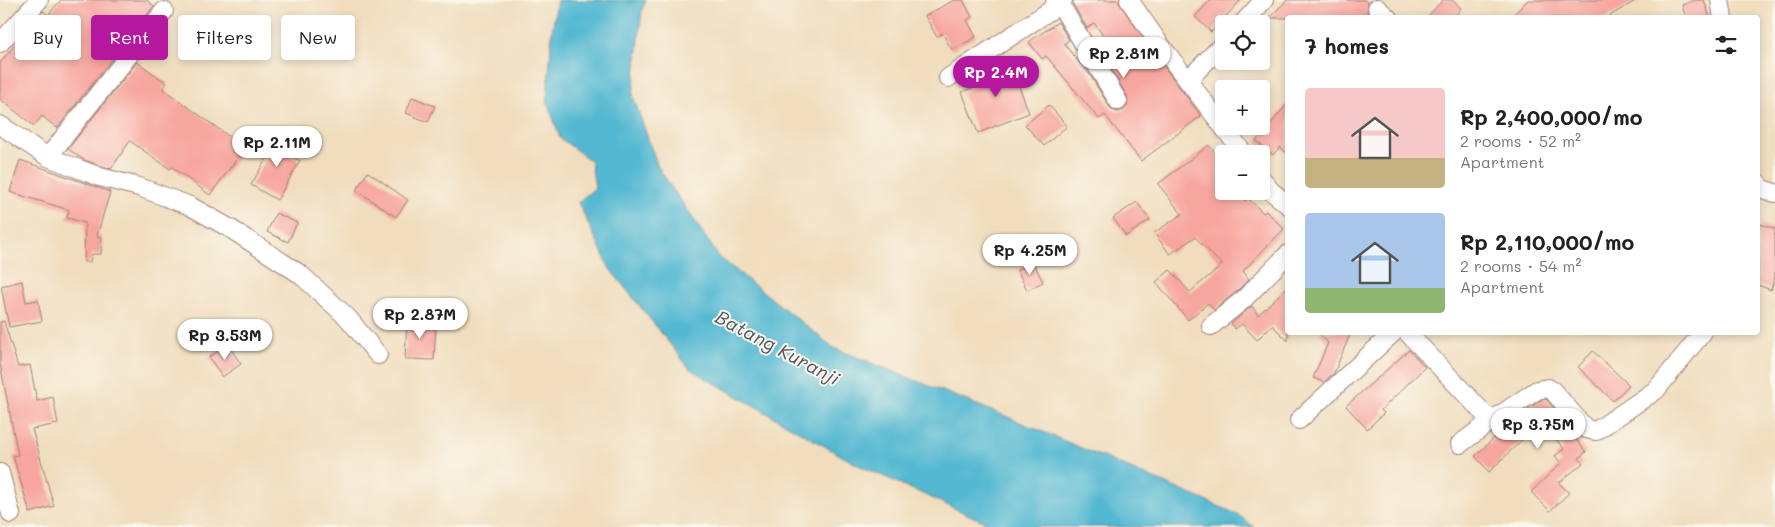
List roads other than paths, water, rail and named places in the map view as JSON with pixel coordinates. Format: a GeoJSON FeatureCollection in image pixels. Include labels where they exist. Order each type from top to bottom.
{"type":"FeatureCollection","features":[{"type":"Feature","properties":{"kind":"street"},"geometry":{"type":"LineString","coordinates":[[0,43],[39,0]]}},
{"type":"Feature","properties":{"kind":"street"},"geometry":{"type":"LineString","coordinates":[[1129,0],[1159,43],[1237,145]]}},
{"type":"Feature","properties":{"kind":"street"},"geometry":{"type":"LineString","coordinates":[[1250,15],[1264,0]]}},
{"type":"Feature","properties":{"kind":"street"},"geometry":{"type":"LineString","coordinates":[[1720,0],[1722,15]]}},
{"type":"Feature","properties":{"kind":"street"},"geometry":{"type":"LineString","coordinates":[[948,78],[1059,1],[1118,101]]}},
{"type":"Feature","properties":{"kind":"street"},"geometry":{"type":"LineString","coordinates":[[48,157],[164,11]]}},
{"type":"Feature","properties":{"kind":"street"},"geometry":{"type":"LineString","coordinates":[[1188,80],[1215,52]]}},
{"type":"Feature","properties":{"kind":"street"},"geometry":{"type":"LineString","coordinates":[[0,125],[48,157],[100,177],[139,187],[190,206],[231,229],[300,274],[348,318],[378,355]]}},
{"type":"Feature","properties":{"kind":"street"},"geometry":{"type":"LineString","coordinates":[[1270,190],[1285,203]]}},
{"type":"Feature","properties":{"kind":"street"},"geometry":{"type":"LineString","coordinates":[[1211,326],[1244,299],[1285,257]]}},
{"type":"Feature","properties":{"kind":"street"},"geometry":{"type":"LineString","coordinates":[[1299,420],[1391,335]]}},
{"type":"Feature","properties":{"kind":"street"},"geometry":{"type":"LineString","coordinates":[[1410,335],[1490,421]]}},
{"type":"Feature","properties":{"kind":"street"},"geometry":{"type":"LineString","coordinates":[[1460,444],[1490,421],[1537,390],[1548,388],[1553,391],[1586,429],[1596,431],[1656,390],[1701,335]]}},
{"type":"Feature","properties":{"kind":"street"},"geometry":{"type":"LineString","coordinates":[[0,473],[10,514]]}},
{"type":"Feature","properties":{"kind":"water","name":"Batang Kuranji"},"geometry":{"type":"Polygon","coordinates":[[[557,0],[646,0],[642,10],[633,96],[658,167],[719,257],[834,348],[1020,422],[1237,514],[1254,527],[996,527],[856,464],[690,369],[610,269],[578,202],[595,188],[591,161],[560,138],[547,101],[552,32],[557,0]]]}}]}
